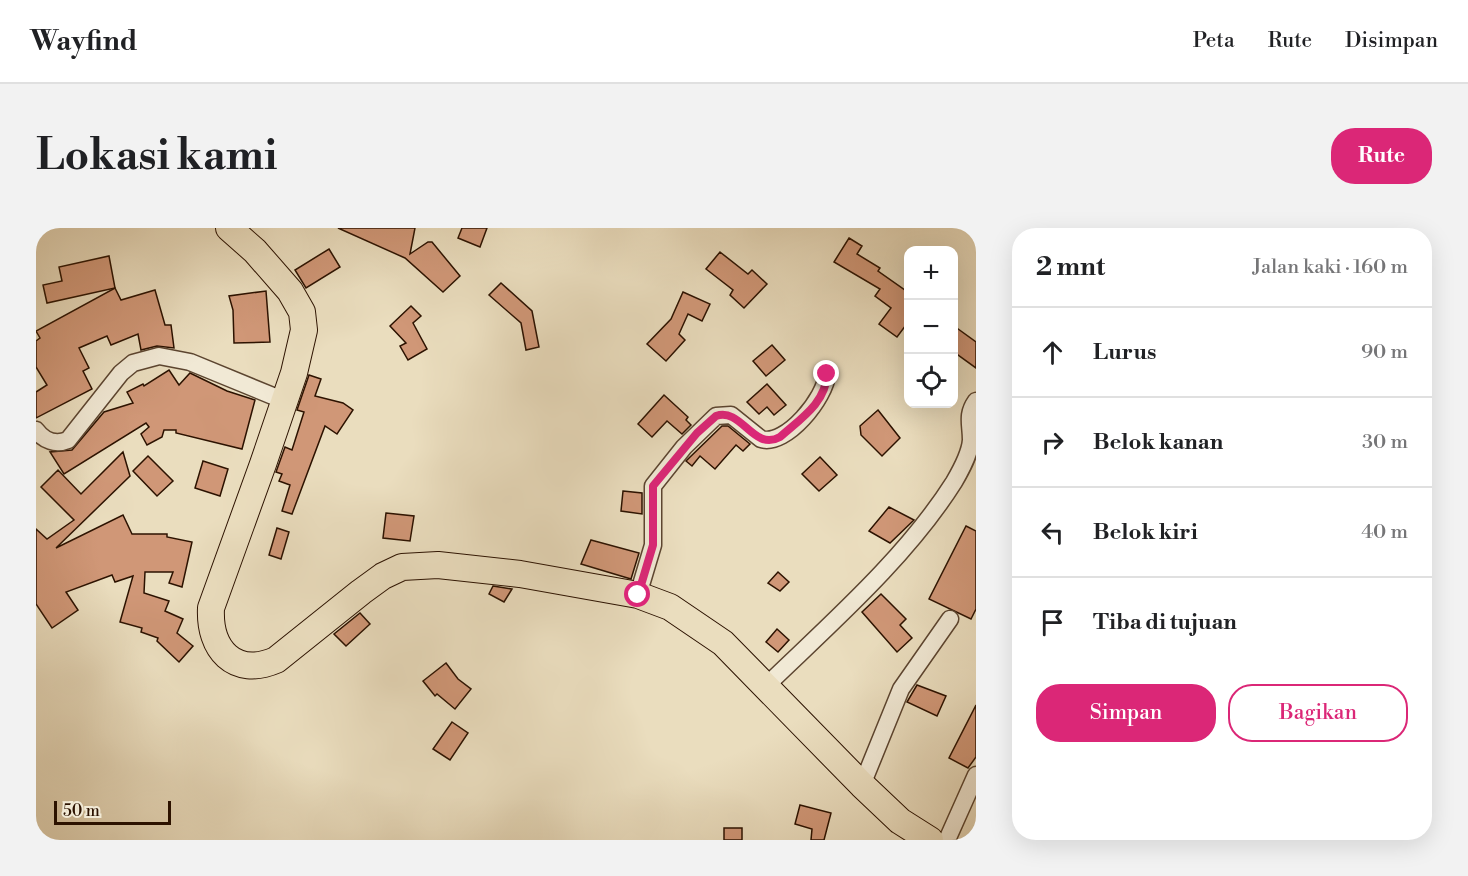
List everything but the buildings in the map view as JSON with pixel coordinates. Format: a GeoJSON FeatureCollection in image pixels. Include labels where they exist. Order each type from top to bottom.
{"type":"FeatureCollection","features":[{"type":"Feature","properties":{"kind":"highway"},"geometry":{"type":"LineString","coordinates":[[229,228],[272,269],[298,303],[302,312],[304,330],[285,401],[211,608],[210,623],[214,642],[230,658],[241,664],[263,666],[276,660],[382,576],[402,567],[438,565],[520,574],[638,595],[670,607],[706,630],[766,686],[900,821],[931,839]]}},
{"type":"Feature","properties":{"kind":"street"},"geometry":{"type":"LineString","coordinates":[[36,430],[41,437],[51,441],[68,440],[121,373],[133,363],[159,356],[190,362],[285,401]]}},
{"type":"Feature","properties":{"kind":"street"},"geometry":{"type":"LineString","coordinates":[[638,595],[653,545],[651,494],[658,477],[716,416],[731,416],[761,440],[773,441],[780,437],[817,403],[827,385],[827,374]]}},
{"type":"Feature","properties":{"kind":"street"},"geometry":{"type":"LineString","coordinates":[[766,686],[846,608],[926,522],[955,481],[967,456],[974,409]]}},
{"type":"Feature","properties":{"kind":"street"},"geometry":{"type":"LineString","coordinates":[[862,784],[901,688],[950,619]]}},
{"type":"Feature","properties":{"kind":"street"},"geometry":{"type":"LineString","coordinates":[[931,839],[976,775]]}},
{"type":"Feature","properties":{"kind":"route"},"geometry":{"type":"LineString","coordinates":[[638,595],[653,545],[651,494],[658,477],[710,420],[722,414],[731,416],[761,440],[773,441],[780,437],[817,403],[827,385],[827,374]]}}]}
